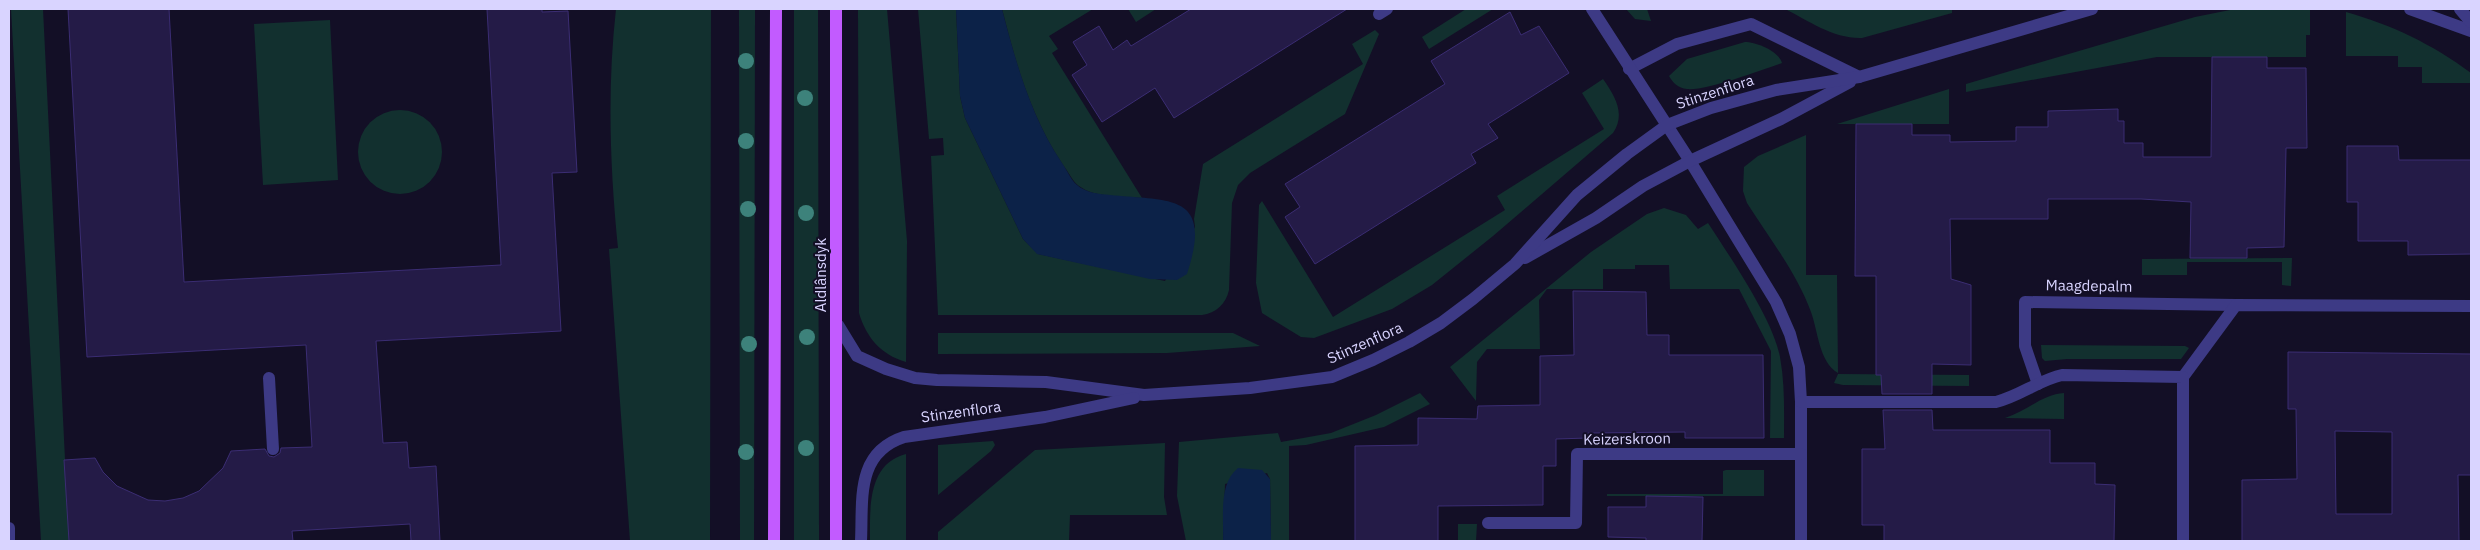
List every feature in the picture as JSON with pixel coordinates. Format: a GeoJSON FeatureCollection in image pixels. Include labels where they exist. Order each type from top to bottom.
{"type":"FeatureCollection","features":[{"type":"Feature","properties":{"kind":"main road"},"geometry":{"type":"LineString","coordinates":[[774,541],[776,9]]}},
{"type":"Feature","properties":{"kind":"main road","name":"Aldlânsdyk"},"geometry":{"type":"LineString","coordinates":[[836,9],[838,325],[836,541]]}},
{"type":"Feature","properties":{"kind":"street"},"geometry":{"type":"LineString","coordinates":[[1592,9],[1690,161],[1776,302],[1790,334],[1799,367],[1802,402],[1801,541]]}},
{"type":"Feature","properties":{"kind":"street","name":"Stinzenflora"},"geometry":{"type":"LineString","coordinates":[[861,541],[865,478],[875,454],[888,443],[904,437],[1045,417],[1144,396],[1250,388],[1332,377],[1374,360],[1441,323],[1514,264],[1577,195],[1667,125],[1711,108],[1776,90],[1859,77],[2092,9]]}},
{"type":"Feature","properties":{"kind":"street"},"geometry":{"type":"LineString","coordinates":[[2410,9],[2471,31]]}},
{"type":"Feature","properties":{"kind":"street"},"geometry":{"type":"LineString","coordinates":[[2460,9],[2471,22]]}},
{"type":"Feature","properties":{"kind":"street"},"geometry":{"type":"LineString","coordinates":[[1629,69],[1677,44],[1751,24],[1859,77]]}},
{"type":"Feature","properties":{"kind":"street","name":"Stinzenflora"},"geometry":{"type":"LineString","coordinates":[[1514,264],[1596,218],[1643,186],[1690,161],[1780,119],[1859,77]]}},
{"type":"Feature","properties":{"kind":"street","name":"Maagdepalm"},"geometry":{"type":"LineString","coordinates":[[2038,384],[2025,346],[2025,302],[2471,306]]}},
{"type":"Feature","properties":{"kind":"street"},"geometry":{"type":"LineString","coordinates":[[2183,541],[2183,377],[2236,305]]}},
{"type":"Feature","properties":{"kind":"street","name":"Stinzenflora"},"geometry":{"type":"LineString","coordinates":[[838,325],[857,356],[886,369],[915,378],[1046,382],[1144,396]]}},
{"type":"Feature","properties":{"kind":"street"},"geometry":{"type":"LineString","coordinates":[[1802,402],[1996,402],[2011,398],[2038,384],[2062,375],[2183,377]]}},
{"type":"Feature","properties":{"kind":"street"},"geometry":{"type":"LineString","coordinates":[[269,378],[273,449]]}},
{"type":"Feature","properties":{"kind":"street","name":"Keizerskroon"},"geometry":{"type":"LineString","coordinates":[[1488,523],[1576,523],[1577,454],[1802,454]]}},
{"type":"Feature","properties":{"kind":"street"},"geometry":{"type":"LineString","coordinates":[[9,528],[10,541]]}},
{"type":"Feature","properties":{"kind":"green space"},"geometry":{"type":"Polygon","coordinates":[[[11,9],[43,9],[69,541],[41,541],[11,9]]]}},
{"type":"Feature","properties":{"kind":"green space"},"geometry":{"type":"Polygon","coordinates":[[[616,9],[711,9],[710,541],[630,541],[609,249],[618,248],[611,128],[611,69],[616,9]]]}},
{"type":"Feature","properties":{"kind":"green space"},"geometry":{"type":"Polygon","coordinates":[[[739,9],[755,9],[754,541],[740,541],[739,9]]]}},
{"type":"Feature","properties":{"kind":"green space"},"geometry":{"type":"Polygon","coordinates":[[[794,9],[818,9],[819,541],[794,541],[794,9]]]}},
{"type":"Feature","properties":{"kind":"green space"},"geometry":{"type":"Polygon","coordinates":[[[858,9],[887,9],[907,241],[906,362],[889,355],[876,344],[866,330],[859,313],[858,9]]]}},
{"type":"Feature","properties":{"kind":"green space"},"geometry":{"type":"Polygon","coordinates":[[[918,9],[956,9],[960,96],[965,118],[1023,239],[1038,254],[1165,281],[1195,227],[1194,219],[1203,164],[1363,64],[1352,44],[1375,30],[1379,34],[1345,114],[1250,173],[1238,185],[1232,203],[1229,290],[1223,304],[1216,310],[1202,315],[938,315],[931,156],[944,155],[943,138],[929,139],[918,9]]]}},
{"type":"Feature","properties":{"kind":"green space"},"geometry":{"type":"Polygon","coordinates":[[[1002,9],[1093,9],[1049,36],[1058,49],[1052,53],[1142,198],[1093,193],[1079,186],[1073,179],[1052,147],[1033,109],[1019,70],[1002,9]]]}},
{"type":"Feature","properties":{"kind":"green space"},"geometry":{"type":"Polygon","coordinates":[[[1128,9],[1156,9],[1136,22],[1128,9]]]}},
{"type":"Feature","properties":{"kind":"green space"},"geometry":{"type":"Polygon","coordinates":[[[1466,9],[1493,9],[1429,49],[1422,37],[1466,9]]]}},
{"type":"Feature","properties":{"kind":"green space"},"geometry":{"type":"Polygon","coordinates":[[[1626,9],[1647,9],[1651,21],[1635,19],[1626,9]]]}},
{"type":"Feature","properties":{"kind":"green space"},"geometry":{"type":"Polygon","coordinates":[[[1785,9],[1952,9],[1952,13],[1862,38],[1852,38],[1813,24],[1785,9]]]}},
{"type":"Feature","properties":{"kind":"green space"},"geometry":{"type":"Polygon","coordinates":[[[2235,9],[2310,9],[2310,35],[2306,35],[2306,57],[2157,57],[1966,92],[1966,84],[2195,17],[2235,9]]]}},
{"type":"Feature","properties":{"kind":"green space"},"geometry":{"type":"Polygon","coordinates":[[[2346,12],[2395,29],[2426,44],[2471,73],[2471,83],[2422,83],[2422,67],[2398,67],[2398,56],[2346,56],[2346,12]]]}},
{"type":"Feature","properties":{"kind":"green space"},"geometry":{"type":"Polygon","coordinates":[[[330,20],[338,180],[263,185],[254,24],[330,20]]]}},
{"type":"Feature","properties":{"kind":"green space"},"geometry":{"type":"Polygon","coordinates":[[[1745,42],[1772,51],[1782,63],[1696,89],[1681,88],[1669,76],[1687,59],[1745,42]]]}},
{"type":"Feature","properties":{"kind":"green space"},"geometry":{"type":"Polygon","coordinates":[[[1603,79],[1615,99],[1619,112],[1617,126],[1613,133],[1493,236],[1432,285],[1392,309],[1314,338],[1301,337],[1262,313],[1256,283],[1259,205],[1262,201],[1333,317],[1505,210],[1497,196],[1604,129],[1582,93],[1603,79]]]}},
{"type":"Feature","properties":{"kind":"green space"},"geometry":{"type":"Polygon","coordinates":[[[1949,89],[1949,124],[1837,124],[1949,89]]]}},
{"type":"Feature","properties":{"kind":"green space"},"geometry":{"type":"Polygon","coordinates":[[[400,110],[416,113],[430,122],[439,136],[442,152],[439,168],[430,182],[416,191],[400,194],[384,191],[370,182],[361,168],[358,152],[361,136],[370,122],[384,113],[400,110]]]}},
{"type":"Feature","properties":{"kind":"green space"},"geometry":{"type":"Polygon","coordinates":[[[1806,135],[1806,275],[1837,275],[1838,373],[1827,362],[1823,354],[1811,312],[1798,283],[1747,203],[1743,191],[1744,167],[1758,156],[1806,135]]]}},
{"type":"Feature","properties":{"kind":"green space"},"geometry":{"type":"Polygon","coordinates":[[[1664,208],[1686,215],[1698,229],[1708,223],[1739,270],[1760,307],[1776,342],[1782,367],[1784,438],[1770,438],[1771,351],[1739,289],[1670,289],[1669,265],[1635,265],[1635,269],[1603,269],[1603,289],[1547,289],[1539,300],[1540,349],[1487,349],[1477,362],[1476,401],[1450,367],[1591,252],[1647,214],[1664,208]]]}},
{"type":"Feature","properties":{"kind":"green space"},"geometry":{"type":"Polygon","coordinates":[[[2292,258],[2291,286],[2282,285],[2282,262],[2187,262],[2187,275],[2142,275],[2142,259],[2292,258]]]}},
{"type":"Feature","properties":{"kind":"green space"},"geometry":{"type":"Polygon","coordinates":[[[938,333],[1233,333],[1260,346],[1167,353],[938,354],[938,333]]]}},
{"type":"Feature","properties":{"kind":"green space"},"geometry":{"type":"Polygon","coordinates":[[[2041,345],[2185,346],[2189,348],[2181,359],[2067,359],[2045,361],[2042,358],[2041,345]]]}},
{"type":"Feature","properties":{"kind":"green space"},"geometry":{"type":"Polygon","coordinates":[[[1838,374],[1969,375],[1969,386],[1843,385],[1834,383],[1838,374]]]}},
{"type":"Feature","properties":{"kind":"green space"},"geometry":{"type":"Polygon","coordinates":[[[1420,393],[1430,404],[1384,427],[1306,445],[1289,446],[1289,541],[1271,541],[1270,479],[1267,473],[1225,484],[1223,541],[1186,541],[1177,496],[1179,442],[1278,433],[1281,442],[1331,433],[1376,415],[1420,393]]]}},
{"type":"Feature","properties":{"kind":"green space"},"geometry":{"type":"Polygon","coordinates":[[[2064,393],[2064,419],[2005,418],[2049,396],[2064,393]]]}},
{"type":"Feature","properties":{"kind":"green space"},"geometry":{"type":"Polygon","coordinates":[[[993,441],[995,445],[991,451],[938,495],[938,445],[993,441]]]}},
{"type":"Feature","properties":{"kind":"green space"},"geometry":{"type":"Polygon","coordinates":[[[1165,443],[1164,497],[1167,515],[1070,515],[1069,541],[938,541],[938,532],[1035,450],[1165,443]]]}},
{"type":"Feature","properties":{"kind":"green space"},"geometry":{"type":"Polygon","coordinates":[[[906,454],[906,541],[870,541],[871,502],[877,477],[893,459],[906,454]]]}},
{"type":"Feature","properties":{"kind":"green space"},"geometry":{"type":"Polygon","coordinates":[[[1764,470],[1764,496],[1607,496],[1607,494],[1723,494],[1723,471],[1764,470]]]}},
{"type":"Feature","properties":{"kind":"green space"},"geometry":{"type":"Polygon","coordinates":[[[1458,524],[1477,524],[1476,541],[1458,541],[1458,524]]]}},
{"type":"Feature","properties":{"kind":"water"},"geometry":{"type":"Polygon","coordinates":[[[956,9],[1002,9],[1019,69],[1033,108],[1051,145],[1077,185],[1098,194],[1169,202],[1182,207],[1191,215],[1195,229],[1194,248],[1187,274],[1177,280],[1150,279],[1037,254],[1023,239],[965,118],[960,96],[956,9]]]}},
{"type":"Feature","properties":{"kind":"water"},"geometry":{"type":"Polygon","coordinates":[[[1238,468],[1262,470],[1270,479],[1271,541],[1223,541],[1223,502],[1225,492],[1227,483],[1238,468]]]}},
{"type":"Feature","properties":{"kind":"building"},"geometry":{"type":"Polygon","coordinates":[[[68,9],[169,9],[184,282],[501,265],[487,9],[542,9],[542,12],[568,11],[577,172],[552,173],[561,331],[376,341],[383,443],[407,442],[409,468],[436,466],[440,541],[411,541],[410,524],[292,531],[293,541],[69,541],[64,460],[95,458],[103,472],[117,486],[148,500],[165,501],[183,498],[199,491],[223,468],[231,451],[265,449],[269,456],[274,457],[280,453],[281,448],[312,447],[306,345],[87,357],[68,9]]]}},
{"type":"Feature","properties":{"kind":"building"},"geometry":{"type":"Polygon","coordinates":[[[1191,9],[1347,9],[1174,118],[1155,88],[1102,122],[1072,75],[1087,65],[1073,42],[1099,26],[1113,50],[1127,40],[1131,46],[1191,9]]]}},
{"type":"Feature","properties":{"kind":"building"},"geometry":{"type":"Polygon","coordinates":[[[1510,12],[1521,35],[1539,26],[1569,73],[1488,124],[1498,138],[1471,154],[1476,163],[1315,264],[1285,217],[1300,207],[1285,184],[1445,84],[1431,61],[1510,12]]]}},
{"type":"Feature","properties":{"kind":"building"},"geometry":{"type":"Polygon","coordinates":[[[2212,57],[2267,57],[2267,68],[2306,68],[2307,148],[2286,148],[2284,247],[2247,248],[2247,258],[2190,258],[2191,202],[2141,199],[2048,199],[2048,219],[1950,219],[1951,279],[1971,285],[1971,365],[1932,364],[1932,394],[1882,394],[1881,375],[1876,375],[1876,276],[1855,276],[1856,124],[1912,124],[1912,135],[1950,135],[1950,142],[2016,141],[2016,127],[2048,127],[2048,111],[2118,109],[2118,121],[2124,121],[2124,143],[2143,143],[2143,157],[2211,157],[2212,57]]]}},
{"type":"Feature","properties":{"kind":"building"},"geometry":{"type":"Polygon","coordinates":[[[2347,146],[2398,146],[2399,160],[2471,160],[2471,254],[2408,255],[2408,241],[2358,241],[2358,202],[2347,202],[2347,146]]]}},
{"type":"Feature","properties":{"kind":"building"},"geometry":{"type":"Polygon","coordinates":[[[1573,291],[1646,292],[1647,335],[1669,335],[1669,355],[1763,355],[1764,438],[1685,438],[1685,432],[1588,433],[1588,438],[1556,439],[1556,466],[1543,466],[1543,505],[1438,506],[1438,541],[1355,541],[1355,446],[1418,445],[1418,418],[1477,419],[1478,406],[1540,405],[1540,356],[1574,355],[1573,291]]]}},
{"type":"Feature","properties":{"kind":"building"},"geometry":{"type":"Polygon","coordinates":[[[2288,352],[2471,354],[2471,475],[2458,475],[2459,541],[2242,541],[2242,480],[2297,479],[2296,409],[2288,409],[2288,352]],[[2335,431],[2336,514],[2392,514],[2392,432],[2335,431]]]}},
{"type":"Feature","properties":{"kind":"building"},"geometry":{"type":"Polygon","coordinates":[[[1883,410],[1932,410],[1933,430],[2050,430],[2050,463],[2095,463],[2095,484],[2115,485],[2114,541],[1884,541],[1884,525],[1862,525],[1862,449],[1885,449],[1883,410]]]}},
{"type":"Feature","properties":{"kind":"building"},"geometry":{"type":"Polygon","coordinates":[[[1646,496],[1703,497],[1702,541],[1646,541],[1646,538],[1608,537],[1608,507],[1646,507],[1646,496]]]}}]}
